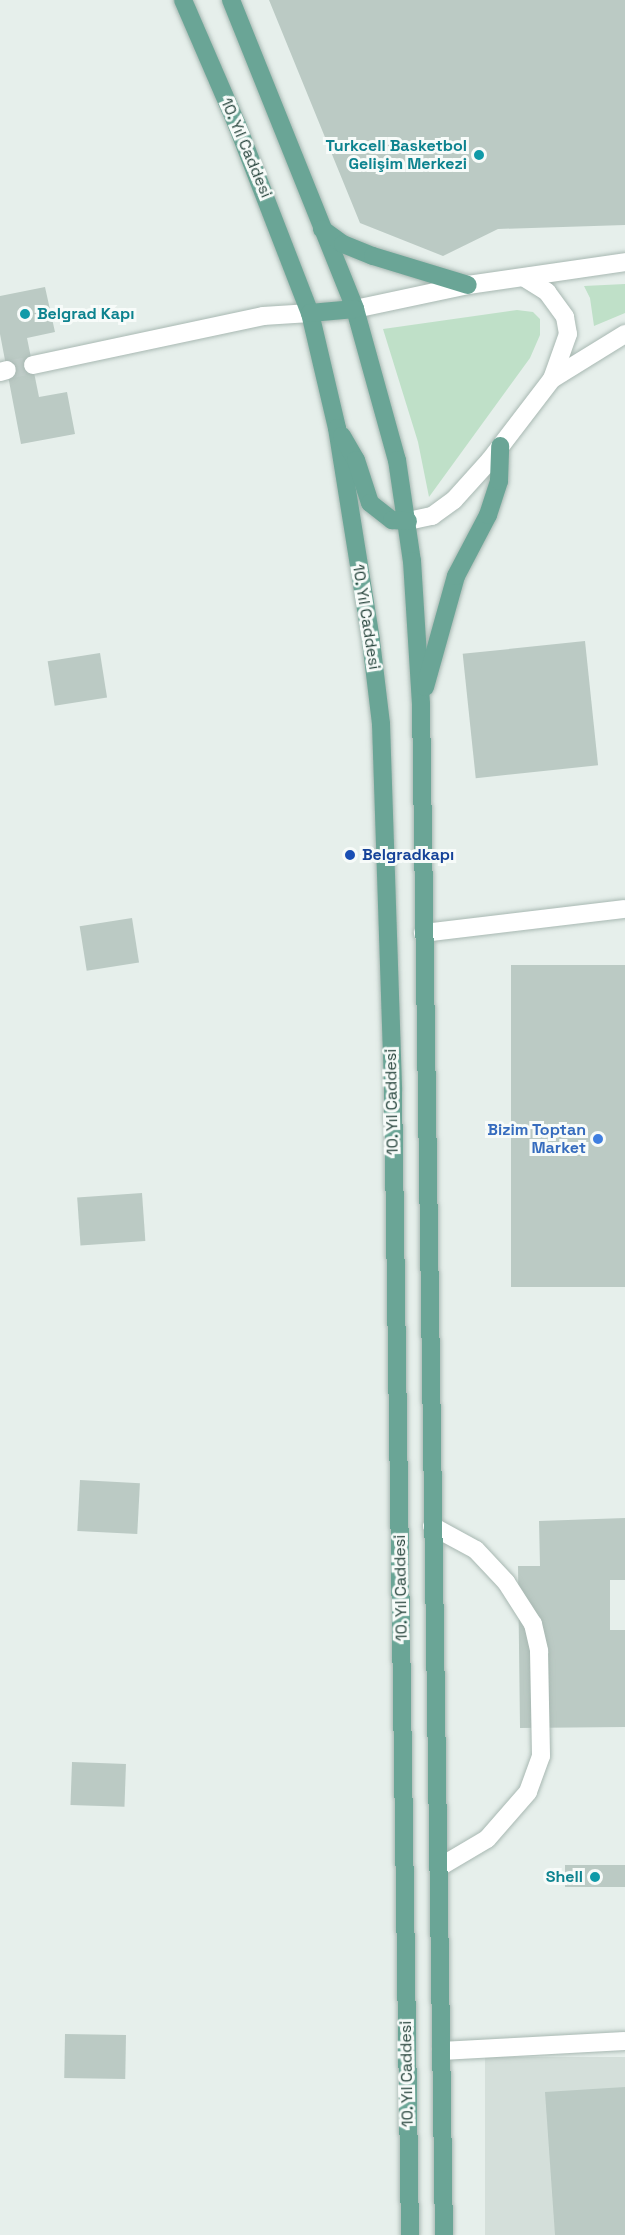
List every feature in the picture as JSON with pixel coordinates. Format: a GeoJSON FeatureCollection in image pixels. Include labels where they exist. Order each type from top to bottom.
{"type":"FeatureCollection","features":[{"type":"Feature","properties":{"kind":"main road","name":"10. Yıl Caddesi"},"geometry":{"type":"LineString","coordinates":[[183,0],[260,180],[310,313],[337,428],[371,641],[381,724],[388,868],[410,2235]]}},
{"type":"Feature","properties":{"kind":"main road","name":"10. Yıl Caddesi"},"geometry":{"type":"LineString","coordinates":[[231,0],[355,309],[397,460],[408,521],[421,704],[444,2235]]}},
{"type":"Feature","properties":{"kind":"main road"},"geometry":{"type":"LineString","coordinates":[[322,229],[343,244],[373,256],[468,285]]}},
{"type":"Feature","properties":{"kind":"main road"},"geometry":{"type":"LineString","coordinates":[[310,313],[355,309]]}},
{"type":"Feature","properties":{"kind":"main road"},"geometry":{"type":"LineString","coordinates":[[337,428],[350,445],[370,503],[392,520],[408,521]]}},
{"type":"Feature","properties":{"kind":"main road"},"geometry":{"type":"LineString","coordinates":[[421,704],[456,576],[488,515],[499,481],[500,446]]}},
{"type":"Feature","properties":{"kind":"street"},"geometry":{"type":"LineString","coordinates":[[355,309],[468,285],[625,262]]}},
{"type":"Feature","properties":{"kind":"street"},"geometry":{"type":"LineString","coordinates":[[408,521],[432,516],[454,500],[552,379],[567,334],[565,317],[548,292],[525,278]]}},
{"type":"Feature","properties":{"kind":"street"},"geometry":{"type":"LineString","coordinates":[[33,365],[264,316],[310,313]]}},
{"type":"Feature","properties":{"kind":"street"},"geometry":{"type":"LineString","coordinates":[[552,379],[625,334]]}},
{"type":"Feature","properties":{"kind":"street"},"geometry":{"type":"LineString","coordinates":[[423,933],[625,909]]}},
{"type":"Feature","properties":{"kind":"street"},"geometry":{"type":"LineString","coordinates":[[432,1526],[476,1550],[506,1582],[533,1624],[539,1651],[541,1756],[528,1792],[487,1839],[438,1868]]}},
{"type":"Feature","properties":{"kind":"street"},"geometry":{"type":"LineString","coordinates":[[441,2051],[625,2041]]}},
{"type":"Feature","properties":{"kind":"shaded area"},"geometry":{"type":"Polygon","coordinates":[[[485,2057],[625,2057],[625,2235],[485,2235],[485,2057]]]}},
{"type":"Feature","properties":{"kind":"green space"},"geometry":{"type":"Polygon","coordinates":[[[625,284],[625,313],[594,326],[590,298],[584,286],[625,284]]]}},
{"type":"Feature","properties":{"kind":"green space"},"geometry":{"type":"Polygon","coordinates":[[[517,310],[533,312],[540,319],[540,335],[530,358],[429,497],[418,442],[383,329],[517,310]]]}},
{"type":"Feature","properties":{"kind":"building","name":"Turkcell Basketbol Gelişim Merkezi"},"geometry":{"type":"Polygon","coordinates":[[[269,0],[625,0],[625,225],[498,229],[443,256],[360,223],[269,0]]]}},
{"type":"Feature","properties":{"kind":"building"},"geometry":{"type":"Polygon","coordinates":[[[45,287],[55,332],[27,338],[39,397],[67,392],[75,434],[21,444],[0,334],[0,296],[45,287]]]}},
{"type":"Feature","properties":{"kind":"building"},"geometry":{"type":"Polygon","coordinates":[[[585,641],[598,765],[476,778],[463,654],[585,641]]]}},
{"type":"Feature","properties":{"kind":"building"},"geometry":{"type":"Polygon","coordinates":[[[100,653],[107,697],[55,706],[48,661],[100,653]]]}},
{"type":"Feature","properties":{"kind":"building"},"geometry":{"type":"Polygon","coordinates":[[[132,918],[139,962],[87,971],[80,926],[132,918]]]}},
{"type":"Feature","properties":{"kind":"building"},"geometry":{"type":"Polygon","coordinates":[[[511,965],[625,965],[625,1287],[511,1287],[511,965]]]}},
{"type":"Feature","properties":{"kind":"building"},"geometry":{"type":"Polygon","coordinates":[[[142,1193],[145,1241],[81,1245],[77,1198],[142,1193]]]}},
{"type":"Feature","properties":{"kind":"building"},"geometry":{"type":"Polygon","coordinates":[[[80,1480],[140,1483],[137,1534],[77,1531],[80,1480]]]}},
{"type":"Feature","properties":{"kind":"building"},"geometry":{"type":"Polygon","coordinates":[[[625,1518],[625,1580],[610,1580],[610,1630],[625,1630],[625,1727],[520,1728],[518,1566],[540,1566],[539,1521],[625,1518]]]}},
{"type":"Feature","properties":{"kind":"building"},"geometry":{"type":"Polygon","coordinates":[[[72,1762],[126,1764],[124,1807],[70,1805],[72,1762]]]}},
{"type":"Feature","properties":{"kind":"building","name":"Shell"},"geometry":{"type":"Polygon","coordinates":[[[565,1865],[625,1865],[625,1887],[565,1887],[565,1865]]]}},
{"type":"Feature","properties":{"kind":"building"},"geometry":{"type":"Polygon","coordinates":[[[65,2034],[126,2035],[125,2079],[64,2078],[65,2034]]]}},
{"type":"Feature","properties":{"kind":"building"},"geometry":{"type":"Polygon","coordinates":[[[625,2087],[625,2235],[555,2235],[545,2092],[625,2087]]]}},
{"type":"Feature","properties":{"kind":"tunnel"},"geometry":{"type":"LineString","coordinates":[[7,370],[33,365]]}},
{"type":"Feature","properties":{"kind":"place","name":"Turkcell Basketbol Gelişim Merkezi"},"geometry":{"type":"Point","coordinates":[479,155]}},
{"type":"Feature","properties":{"kind":"place","name":"Belgrad Kapı"},"geometry":{"type":"Point","coordinates":[25,314]}},
{"type":"Feature","properties":{"kind":"place","name":"Belgradkapı"},"geometry":{"type":"Point","coordinates":[350,855]}},
{"type":"Feature","properties":{"kind":"place","name":"Bizim Toptan Market"},"geometry":{"type":"Point","coordinates":[598,1139]}},
{"type":"Feature","properties":{"kind":"place","name":"Shell"},"geometry":{"type":"Point","coordinates":[595,1877]}}]}
